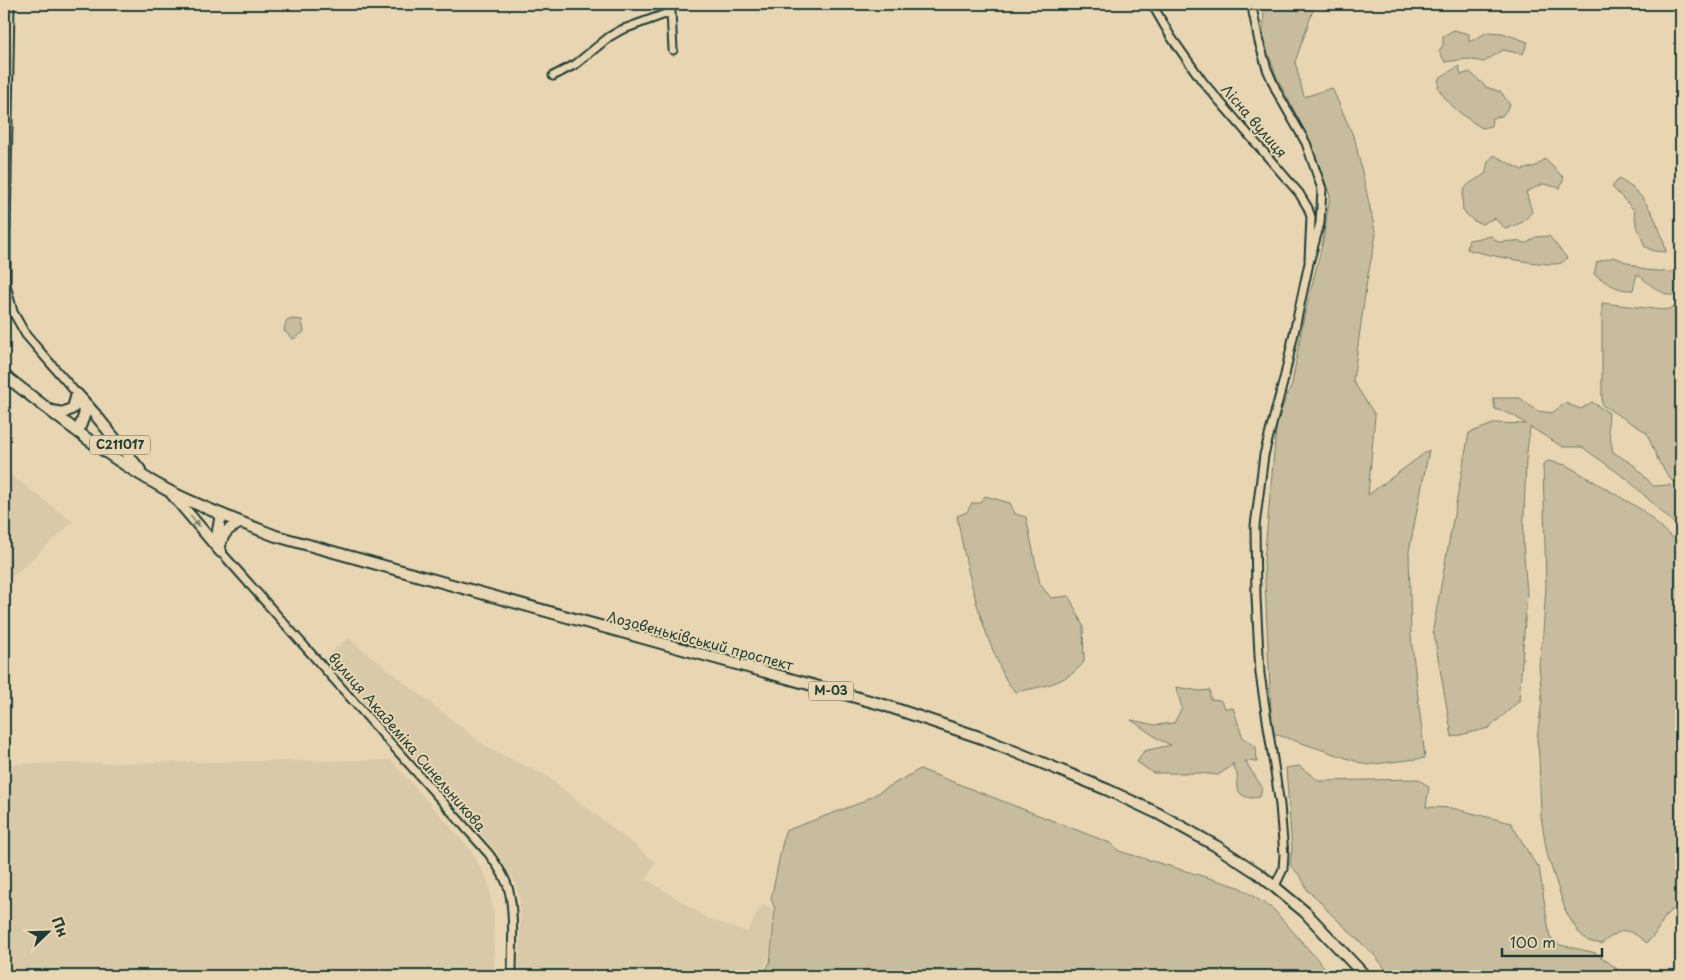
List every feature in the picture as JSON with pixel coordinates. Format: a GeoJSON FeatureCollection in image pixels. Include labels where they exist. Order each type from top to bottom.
{"type":"FeatureCollection","features":[{"type":"Feature","properties":{"kind":"highway","name":"Лозовеньківський проспект"},"geometry":{"type":"LineString","coordinates":[[4,375],[78,432],[146,478],[169,491],[276,536],[884,706],[979,737],[1108,790],[1159,814],[1238,859],[1275,886],[1315,922],[1365,976]]}},
{"type":"Feature","properties":{"kind":"highway"},"geometry":{"type":"LineString","coordinates":[[50,411],[63,413],[69,411],[75,404],[77,394]]}},
{"type":"Feature","properties":{"kind":"highway"},"geometry":{"type":"LineString","coordinates":[[77,394],[84,413],[78,432]]}},
{"type":"Feature","properties":{"kind":"highway","name":"С211017"},"geometry":{"type":"LineString","coordinates":[[77,394],[94,412],[146,478]]}},
{"type":"Feature","properties":{"kind":"highway"},"geometry":{"type":"LineString","coordinates":[[169,491],[220,552]]}},
{"type":"Feature","properties":{"kind":"highway"},"geometry":{"type":"LineString","coordinates":[[220,552],[217,536],[221,514]]}},
{"type":"Feature","properties":{"kind":"highway"},"geometry":{"type":"LineString","coordinates":[[220,552],[220,543],[224,534],[228,529],[240,522]]}},
{"type":"Feature","properties":{"kind":"street","name":"С211017"},"geometry":{"type":"LineString","coordinates":[[10,4],[6,285],[18,323],[26,335],[77,394]]}},
{"type":"Feature","properties":{"kind":"street"},"geometry":{"type":"LineString","coordinates":[[672,4],[673,50]]}},
{"type":"Feature","properties":{"kind":"street","name":"Лісна вулиця"},"geometry":{"type":"LineString","coordinates":[[1152,4],[1171,37],[1203,82],[1299,193],[1308,208],[1310,216],[1309,263]]}},
{"type":"Feature","properties":{"kind":"street"},"geometry":{"type":"LineString","coordinates":[[1252,4],[1252,12],[1267,69],[1277,92],[1306,143],[1322,189],[1320,223],[1309,263],[1285,375],[1264,455],[1255,526],[1260,674],[1280,805],[1284,855],[1283,869],[1275,886]]}},
{"type":"Feature","properties":{"kind":"street"},"geometry":{"type":"LineString","coordinates":[[553,76],[576,64],[609,37],[621,30],[671,12]]}},
{"type":"Feature","properties":{"kind":"street","name":"вулиця Академіка Синельникова"},"geometry":{"type":"LineString","coordinates":[[220,552],[489,854],[501,871],[512,901],[512,976]]}},
{"type":"Feature","properties":{"kind":"shaded area"},"geometry":{"type":"Polygon","coordinates":[[[1264,4],[1311,4],[1313,10],[1295,62],[1304,97],[1332,88],[1355,140],[1376,235],[1367,280],[1353,381],[1375,415],[1368,495],[1429,450],[1409,551],[1411,636],[1425,758],[1367,765],[1272,733],[1264,561],[1277,420],[1292,384],[1303,321],[1323,241],[1330,196],[1312,145],[1277,78],[1263,39],[1264,4]]]}},
{"type":"Feature","properties":{"kind":"shaded area"},"geometry":{"type":"Polygon","coordinates":[[[1454,30],[1469,34],[1469,42],[1488,32],[1502,33],[1528,42],[1523,54],[1503,50],[1484,62],[1467,59],[1445,62],[1439,51],[1443,45],[1443,36],[1454,30]]]}},
{"type":"Feature","properties":{"kind":"shaded area"},"geometry":{"type":"Polygon","coordinates":[[[1459,66],[1461,75],[1470,72],[1486,87],[1501,92],[1510,105],[1502,116],[1492,118],[1491,126],[1482,128],[1469,120],[1452,106],[1438,88],[1439,78],[1459,66]]]}},
{"type":"Feature","properties":{"kind":"shaded area"},"geometry":{"type":"Polygon","coordinates":[[[1494,155],[1522,170],[1536,166],[1545,159],[1564,178],[1560,188],[1543,184],[1526,192],[1532,212],[1523,222],[1506,229],[1494,218],[1482,224],[1474,221],[1463,211],[1463,196],[1466,187],[1485,174],[1488,162],[1494,155]]]}},
{"type":"Feature","properties":{"kind":"shaded area"},"geometry":{"type":"Polygon","coordinates":[[[1619,179],[1634,189],[1651,211],[1659,227],[1666,252],[1654,251],[1645,247],[1636,223],[1634,210],[1612,187],[1619,179]]]}},
{"type":"Feature","properties":{"kind":"shaded area"},"geometry":{"type":"Polygon","coordinates":[[[1491,236],[1498,242],[1513,241],[1527,243],[1536,237],[1549,236],[1567,258],[1561,263],[1544,264],[1500,257],[1467,249],[1469,240],[1491,236]]]}},
{"type":"Feature","properties":{"kind":"shaded area"},"geometry":{"type":"Polygon","coordinates":[[[1614,257],[1645,270],[1671,272],[1681,266],[1681,294],[1669,295],[1663,293],[1637,274],[1633,290],[1627,290],[1617,288],[1594,274],[1597,262],[1614,257]]]}},
{"type":"Feature","properties":{"kind":"shaded area"},"geometry":{"type":"Polygon","coordinates":[[[1602,303],[1664,310],[1681,306],[1681,488],[1672,481],[1659,462],[1646,432],[1602,405],[1602,303]]]}},
{"type":"Feature","properties":{"kind":"shaded area"},"geometry":{"type":"Polygon","coordinates":[[[293,319],[302,320],[304,332],[293,339],[284,331],[286,321],[293,319]]]}},
{"type":"Feature","properties":{"kind":"shaded area"},"geometry":{"type":"Polygon","coordinates":[[[1493,398],[1520,398],[1538,411],[1552,413],[1565,403],[1581,409],[1592,402],[1609,413],[1608,426],[1613,452],[1635,466],[1653,486],[1670,485],[1681,495],[1681,530],[1627,479],[1582,447],[1563,447],[1530,427],[1526,460],[1523,543],[1527,593],[1519,701],[1489,728],[1452,737],[1433,629],[1469,433],[1496,423],[1526,424],[1513,415],[1495,409],[1493,398]]]}},
{"type":"Feature","properties":{"kind":"shaded area"},"geometry":{"type":"Polygon","coordinates":[[[1548,461],[1566,465],[1642,510],[1681,546],[1681,878],[1674,908],[1667,914],[1647,943],[1634,934],[1624,931],[1619,932],[1601,944],[1588,941],[1578,932],[1566,912],[1547,854],[1541,816],[1537,739],[1542,700],[1539,664],[1546,586],[1543,464],[1548,461]]]}},
{"type":"Feature","properties":{"kind":"shaded area"},"geometry":{"type":"Polygon","coordinates":[[[4,470],[73,522],[4,584],[4,470]]]}},
{"type":"Feature","properties":{"kind":"shaded area"},"geometry":{"type":"Polygon","coordinates":[[[985,496],[1010,503],[1015,514],[1026,517],[1040,584],[1051,598],[1069,596],[1083,626],[1084,662],[1070,675],[1053,683],[1016,692],[1009,685],[990,643],[973,590],[957,516],[967,512],[972,503],[980,503],[985,496]]]}},
{"type":"Feature","properties":{"kind":"shaded area"},"geometry":{"type":"Polygon","coordinates":[[[348,638],[488,748],[545,775],[656,862],[646,879],[709,919],[747,932],[762,904],[774,909],[768,960],[760,976],[519,976],[520,900],[516,884],[495,850],[325,658],[348,638]]]}},
{"type":"Feature","properties":{"kind":"shaded area"},"geometry":{"type":"Polygon","coordinates":[[[1176,687],[1200,691],[1210,690],[1210,699],[1220,700],[1225,708],[1233,708],[1243,738],[1256,747],[1257,762],[1245,761],[1262,787],[1260,797],[1250,798],[1243,796],[1238,791],[1237,774],[1233,763],[1232,766],[1218,775],[1153,773],[1137,762],[1144,751],[1171,745],[1160,740],[1131,720],[1155,725],[1174,723],[1182,708],[1176,687]]]}},
{"type":"Feature","properties":{"kind":"shaded area"},"geometry":{"type":"Polygon","coordinates":[[[391,760],[471,850],[488,881],[494,914],[494,976],[4,976],[4,764],[391,760]]]}},
{"type":"Feature","properties":{"kind":"shaded area"},"geometry":{"type":"Polygon","coordinates":[[[1299,766],[1319,781],[1418,779],[1429,787],[1426,807],[1452,808],[1511,823],[1534,862],[1539,867],[1550,938],[1560,945],[1596,953],[1621,972],[1622,976],[1391,976],[1376,957],[1308,891],[1301,877],[1290,865],[1292,849],[1286,768],[1299,766]]]}},
{"type":"Feature","properties":{"kind":"shaded area"},"geometry":{"type":"Polygon","coordinates":[[[920,769],[1110,843],[1119,851],[1239,887],[1273,909],[1332,976],[762,976],[770,962],[775,909],[771,899],[785,831],[860,803],[920,769]]]}}]}
